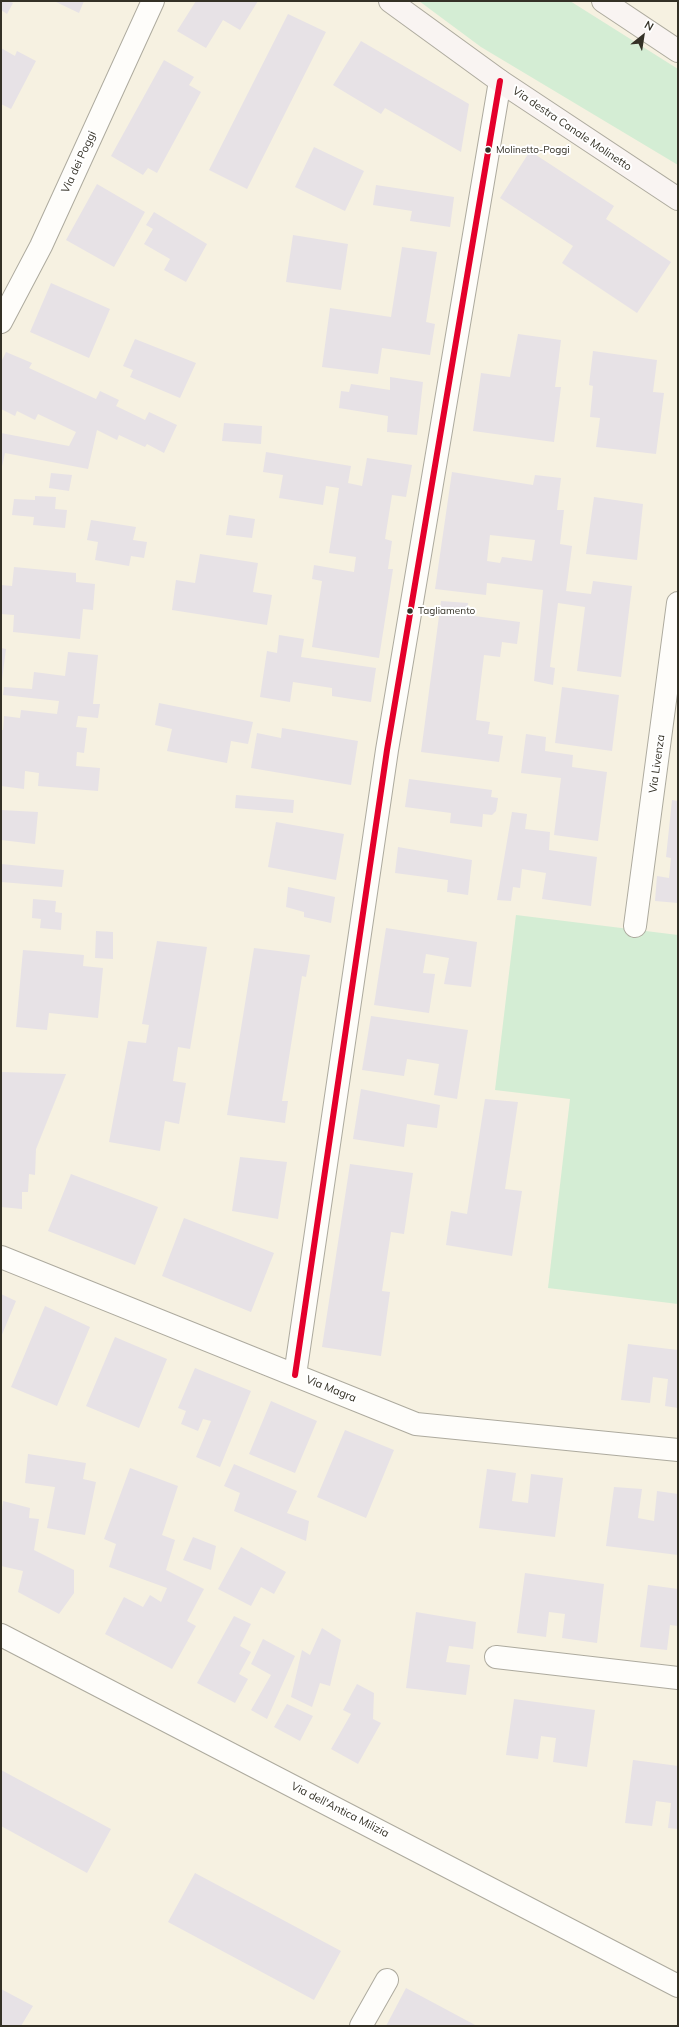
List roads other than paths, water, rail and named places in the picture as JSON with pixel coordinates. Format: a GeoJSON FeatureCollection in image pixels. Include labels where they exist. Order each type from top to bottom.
{"type":"FeatureCollection","features":[{"type":"Feature","properties":{"kind":"street","name":"Via dei Poggi"},"geometry":{"type":"LineString","coordinates":[[1,322],[40,246],[153,1]]}},
{"type":"Feature","properties":{"kind":"street","name":"Via destra Canale Molinetto"},"geometry":{"type":"LineString","coordinates":[[390,1],[500,81],[678,199]]}},
{"type":"Feature","properties":{"kind":"street"},"geometry":{"type":"LineString","coordinates":[[603,1],[678,51]]}},
{"type":"Feature","properties":{"kind":"street"},"geometry":{"type":"LineString","coordinates":[[295,1375],[387,750],[500,81]]}},
{"type":"Feature","properties":{"kind":"street","name":"Via Livenza"},"geometry":{"type":"LineString","coordinates":[[636,926],[678,603]]}},
{"type":"Feature","properties":{"kind":"street","name":"Via Magra"},"geometry":{"type":"LineString","coordinates":[[1,1257],[416,1424],[678,1450]]}},
{"type":"Feature","properties":{"kind":"street","name":"Via dell'Antica Milizia"},"geometry":{"type":"LineString","coordinates":[[1,1635],[678,1986]]}},
{"type":"Feature","properties":{"kind":"street"},"geometry":{"type":"LineString","coordinates":[[496,1657],[678,1678]]}},
{"type":"Feature","properties":{"kind":"street"},"geometry":{"type":"LineString","coordinates":[[361,2026],[387,1980]]}},
{"type":"Feature","properties":{"kind":"place","name":"Molinetto-Poggi"},"geometry":{"type":"Point","coordinates":[488,150]}},
{"type":"Feature","properties":{"kind":"place","name":"Tagliamento"},"geometry":{"type":"Point","coordinates":[410,611]}}]}
